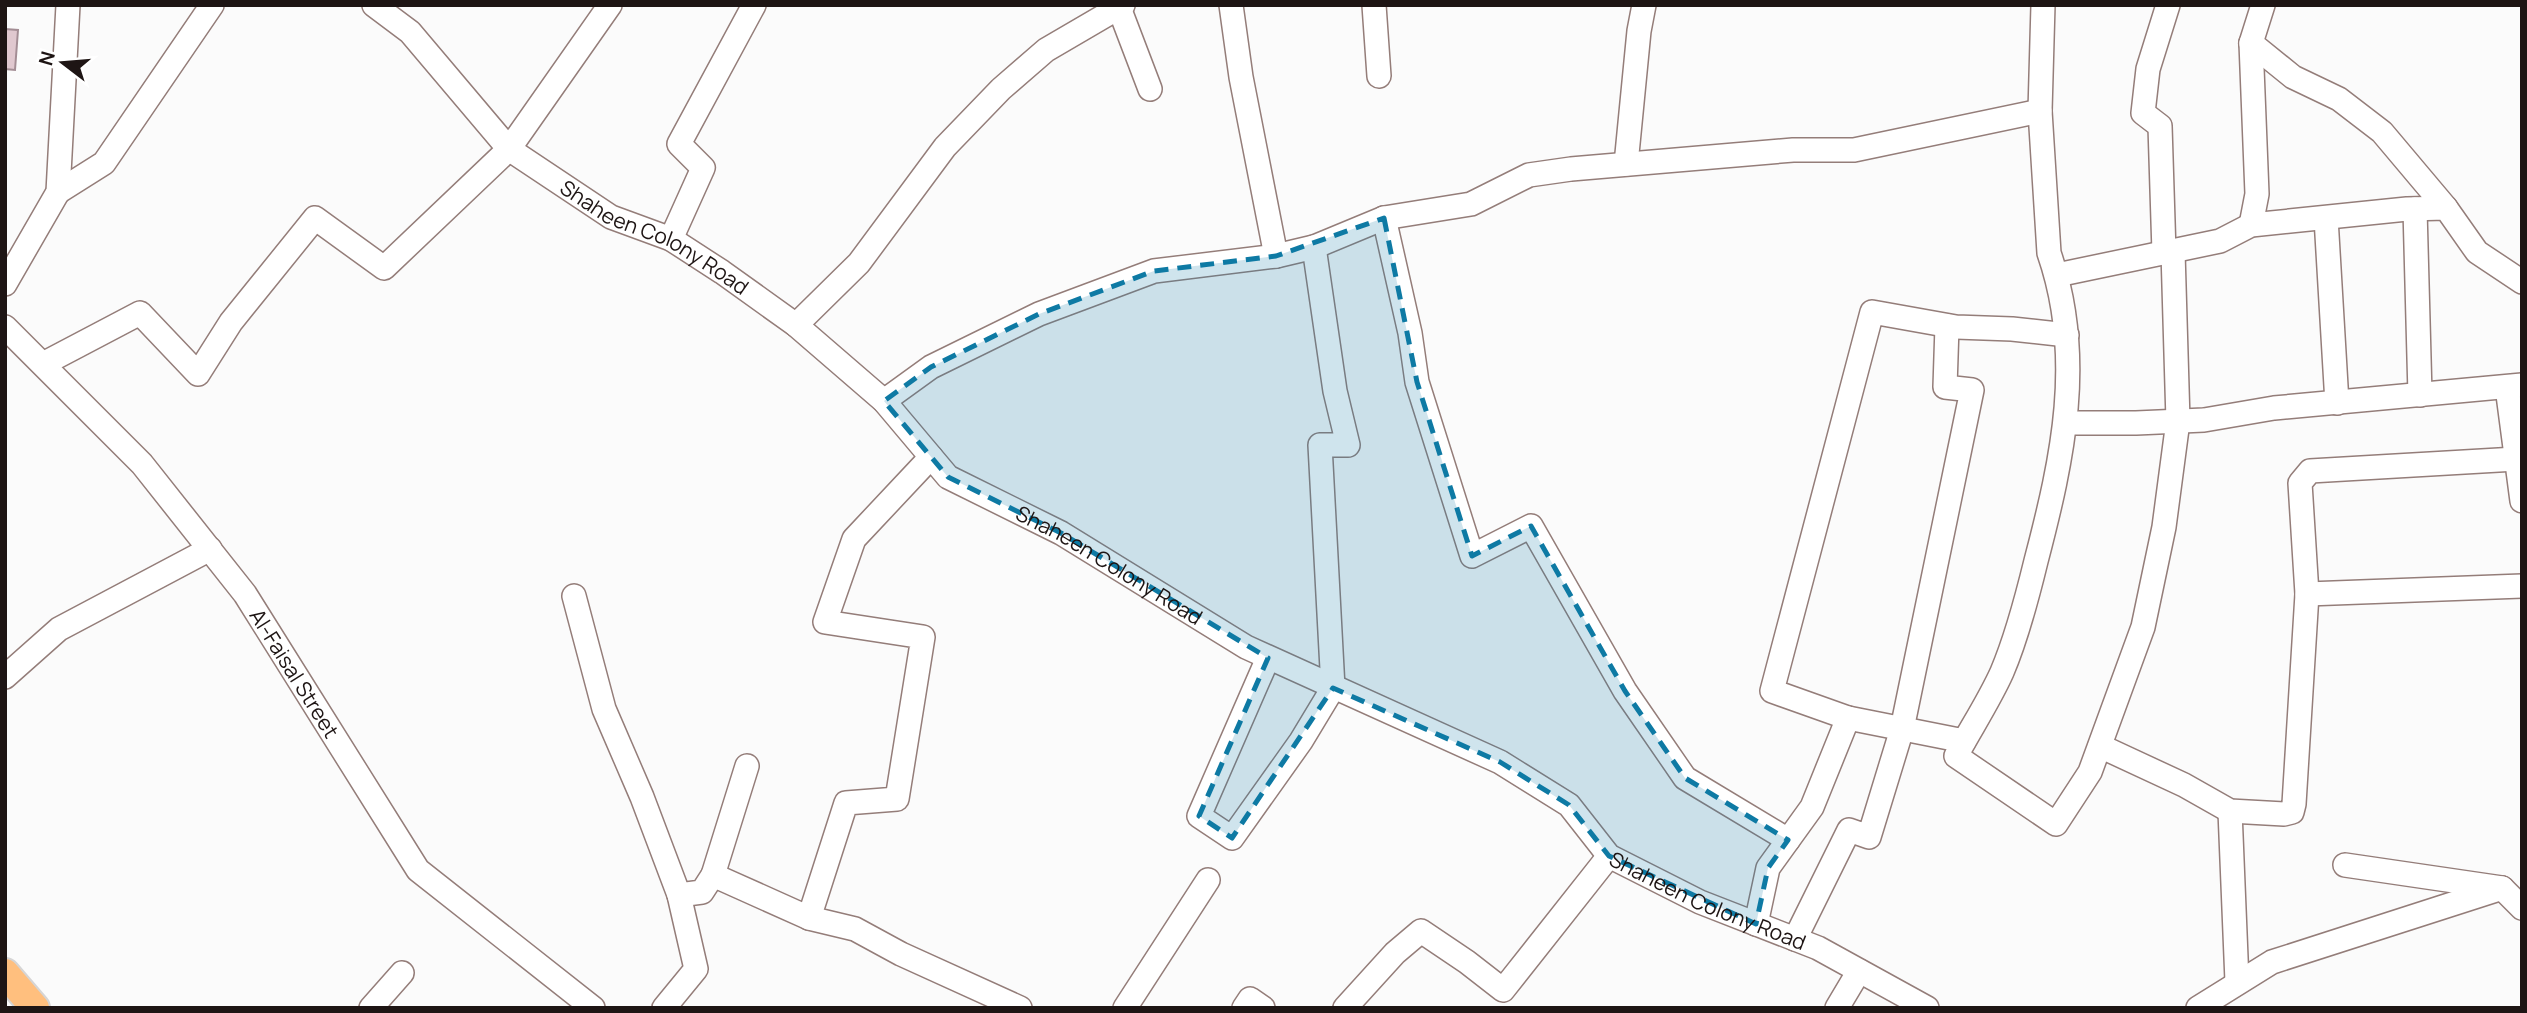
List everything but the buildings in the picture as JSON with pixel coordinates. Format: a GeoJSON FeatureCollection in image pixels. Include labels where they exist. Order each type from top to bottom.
{"type":"FeatureCollection","features":[{"type":"Feature","properties":{"kind":"main road"},"geometry":{"type":"LineString","coordinates":[[5,973],[35,1008]]}},
{"type":"Feature","properties":{"kind":"main road"},"geometry":{"type":"LineString","coordinates":[[5,999],[13,1008]]}},
{"type":"Feature","properties":{"kind":"street"},"geometry":{"type":"LineString","coordinates":[[5,284],[58,192],[68,5]]}},
{"type":"Feature","properties":{"kind":"street"},"geometry":{"type":"LineString","coordinates":[[58,192],[104,163],[212,5]]}},
{"type":"Feature","properties":{"kind":"street","name":"Shaheen Colony Road"},"geometry":{"type":"LineString","coordinates":[[374,5],[403,14],[410,32],[509,149],[611,217],[671,239],[796,325],[884,401],[948,477],[1061,533],[1268,658],[1500,762],[1569,805],[1609,856],[1700,902],[1818,947],[1927,1008]]}},
{"type":"Feature","properties":{"kind":"street"},"geometry":{"type":"LineString","coordinates":[[671,239],[704,168],[679,144],[754,5]]}},
{"type":"Feature","properties":{"kind":"street"},"geometry":{"type":"LineString","coordinates":[[1231,5],[1241,77],[1276,256]]}},
{"type":"Feature","properties":{"kind":"street"},"geometry":{"type":"LineString","coordinates":[[1374,5],[1379,76]]}},
{"type":"Feature","properties":{"kind":"street"},"geometry":{"type":"LineString","coordinates":[[1626,164],[1644,5]]}},
{"type":"Feature","properties":{"kind":"street"},"geometry":{"type":"LineString","coordinates":[[2043,5],[2040,111],[2049,253],[2057,275],[2070,354],[2066,423],[2061,457],[2025,603],[2002,672],[1956,756],[2056,824],[2090,772],[2100,746],[2143,627],[2164,527],[2178,421],[2160,127],[2143,113],[2148,69],[2168,5]]}},
{"type":"Feature","properties":{"kind":"street"},"geometry":{"type":"LineString","coordinates":[[2250,225],[2257,194],[2251,43],[2263,5]]}},
{"type":"Feature","properties":{"kind":"street"},"geometry":{"type":"LineString","coordinates":[[796,325],[859,263],[945,147],[1001,89],[1046,50],[1120,6],[1150,89]]}},
{"type":"Feature","properties":{"kind":"street"},"geometry":{"type":"LineString","coordinates":[[43,364],[140,313],[198,374],[232,322],[315,218],[384,268],[509,149],[601,9]]}},
{"type":"Feature","properties":{"kind":"street"},"geometry":{"type":"LineString","coordinates":[[2251,43],[2293,77],[2339,99],[2382,132],[2446,208],[2477,252],[2522,282]]}},
{"type":"Feature","properties":{"kind":"street"},"geometry":{"type":"LineString","coordinates":[[884,401],[931,367],[1039,314],[1154,271],[1276,256],[1314,247],[1384,218],[1471,204],[1529,175],[1793,150],[1854,150],[2040,111]]}},
{"type":"Feature","properties":{"kind":"street"},"geometry":{"type":"LineString","coordinates":[[2057,275],[2220,241],[2250,225],[2446,208]]}},
{"type":"Feature","properties":{"kind":"street"},"geometry":{"type":"LineString","coordinates":[[2415,209],[2420,395]]}},
{"type":"Feature","properties":{"kind":"street"},"geometry":{"type":"LineString","coordinates":[[1384,218],[1410,333],[1417,382],[1472,556],[1531,526],[1625,691],[1685,778],[1788,841]]}},
{"type":"Feature","properties":{"kind":"street"},"geometry":{"type":"LineString","coordinates":[[2326,218],[2337,403]]}},
{"type":"Feature","properties":{"kind":"street"},"geometry":{"type":"LineString","coordinates":[[1268,658],[1199,816],[1231,838],[1301,741],[1333,688],[1320,445],[1348,445],[1335,391],[1314,247]]}},
{"type":"Feature","properties":{"kind":"street"},"geometry":{"type":"LineString","coordinates":[[1964,741],[1848,718],[1772,691],[1872,312],[1947,326],[2012,328],[2067,335]]}},
{"type":"Feature","properties":{"kind":"street"},"geometry":{"type":"LineString","coordinates":[[1795,939],[1849,830],[1869,837],[1902,729],[1972,390],[1945,387],[1947,326]]}},
{"type":"Feature","properties":{"kind":"street","name":"Al-Faisal Street"},"geometry":{"type":"LineString","coordinates":[[5,327],[142,464],[245,594],[418,870],[593,1008]]}},
{"type":"Feature","properties":{"kind":"street"},"geometry":{"type":"LineString","coordinates":[[2066,423],[2204,420],[2273,408],[2514,386],[2516,459],[2522,501]]}},
{"type":"Feature","properties":{"kind":"street"},"geometry":{"type":"LineString","coordinates":[[809,918],[846,803],[897,799],[923,637],[825,622],[854,539],[931,457]]}},
{"type":"Feature","properties":{"kind":"street"},"geometry":{"type":"LineString","coordinates":[[2100,746],[2184,785],[2230,811],[2284,814],[2292,812],[2307,594],[2300,483],[2310,471],[2516,459]]}},
{"type":"Feature","properties":{"kind":"street"},"geometry":{"type":"LineString","coordinates":[[5,677],[59,629],[210,549]]}},
{"type":"Feature","properties":{"kind":"street"},"geometry":{"type":"LineString","coordinates":[[2307,594],[2522,586]]}},
{"type":"Feature","properties":{"kind":"street"},"geometry":{"type":"LineString","coordinates":[[574,596],[604,709],[642,797],[679,895],[696,970],[664,1008]]}},
{"type":"Feature","properties":{"kind":"street"},"geometry":{"type":"LineString","coordinates":[[1756,924],[1768,868],[1812,807],[1848,718]]}},
{"type":"Feature","properties":{"kind":"street"},"geometry":{"type":"LineString","coordinates":[[679,895],[702,892],[713,875],[747,766]]}},
{"type":"Feature","properties":{"kind":"street"},"geometry":{"type":"LineString","coordinates":[[2230,811],[2237,982]]}},
{"type":"Feature","properties":{"kind":"street"},"geometry":{"type":"LineString","coordinates":[[1345,1008],[1395,953],[1421,931],[1503,990],[1609,856]]}},
{"type":"Feature","properties":{"kind":"street"},"geometry":{"type":"LineString","coordinates":[[2345,865],[2502,888],[2522,908]]}},
{"type":"Feature","properties":{"kind":"street"},"geometry":{"type":"LineString","coordinates":[[713,875],[809,918],[855,929],[901,954],[1020,1008]]}},
{"type":"Feature","properties":{"kind":"street"},"geometry":{"type":"LineString","coordinates":[[1125,1008],[1208,880]]}},
{"type":"Feature","properties":{"kind":"street"},"geometry":{"type":"LineString","coordinates":[[2198,1008],[2272,962],[2502,888]]}},
{"type":"Feature","properties":{"kind":"street"},"geometry":{"type":"LineString","coordinates":[[1837,1008],[1859,971]]}},
{"type":"Feature","properties":{"kind":"street"},"geometry":{"type":"LineString","coordinates":[[371,1008],[402,973]]}},
{"type":"Feature","properties":{"kind":"street"},"geometry":{"type":"LineString","coordinates":[[1244,1008],[1250,999],[1263,1008]]}},
{"type":"Feature","properties":{"kind":"highlighted area"},"geometry":{"type":"Polygon","coordinates":[[[1384,218],[1417,382],[1472,556],[1531,526],[1625,691],[1685,778],[1788,840],[1768,868],[1756,924],[1609,856],[1569,805],[1500,762],[1333,688],[1232,838],[1199,816],[1268,658],[1061,533],[948,477],[884,401],[931,367],[1039,314],[1154,271],[1276,256],[1384,218]]]}}]}
